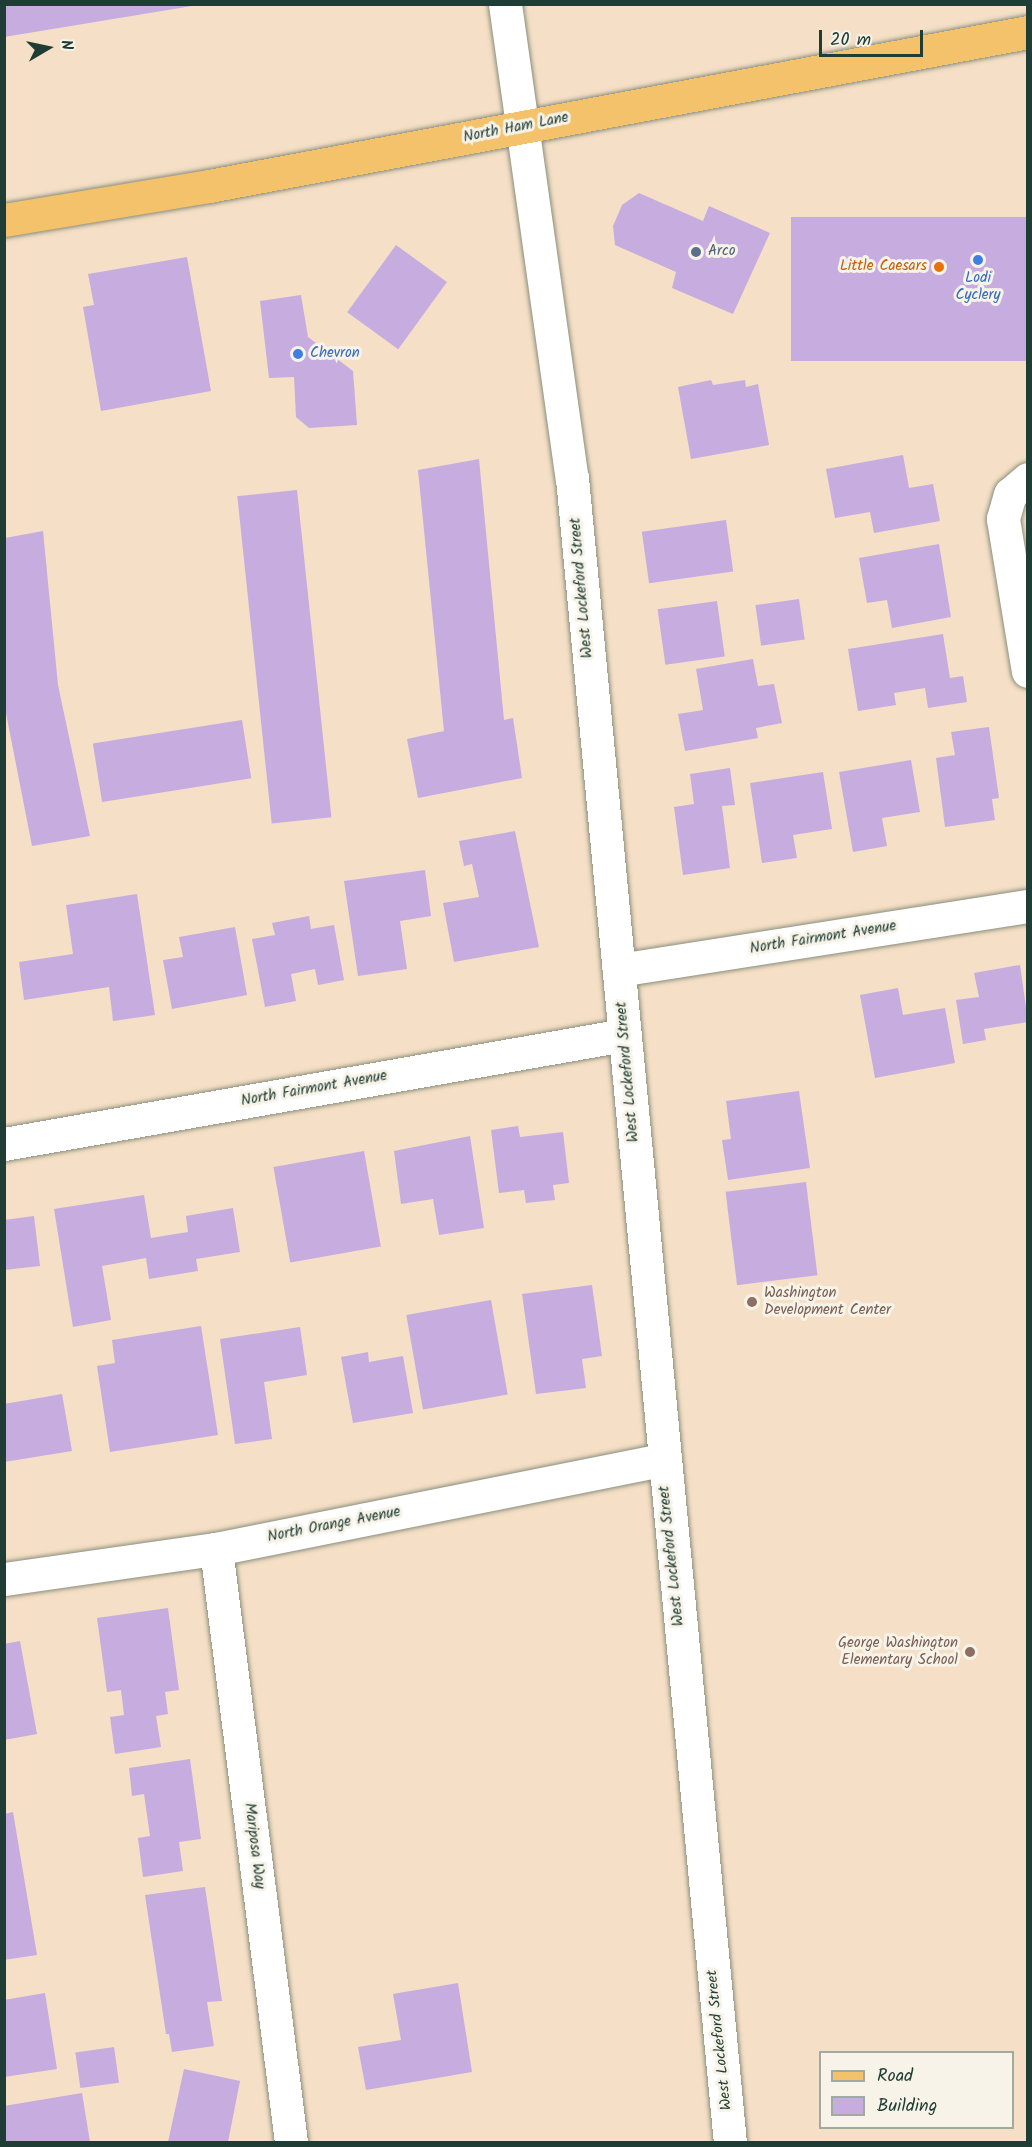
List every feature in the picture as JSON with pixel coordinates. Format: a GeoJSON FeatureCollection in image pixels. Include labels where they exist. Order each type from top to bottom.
{"type":"FeatureCollection","features":[{"type":"Feature","properties":{"kind":"main road","name":"North Ham Lane"},"geometry":{"type":"LineString","coordinates":[[4,220],[209,186],[1028,32]]}},
{"type":"Feature","properties":{"kind":"street","name":"West Lockeford Street"},"geometry":{"type":"LineString","coordinates":[[505,4],[572,478],[619,970],[662,1460],[730,2142]]}},
{"type":"Feature","properties":{"kind":"street"},"geometry":{"type":"LineString","coordinates":[[1019,487],[1003,519],[1028,671]]}},
{"type":"Feature","properties":{"kind":"street","name":"North Fairmont Avenue"},"geometry":{"type":"LineString","coordinates":[[619,970],[1028,906]]}},
{"type":"Feature","properties":{"kind":"street","name":"North Fairmont Avenue"},"geometry":{"type":"LineString","coordinates":[[4,1144],[624,1035]]}},
{"type":"Feature","properties":{"kind":"street","name":"North Orange Avenue"},"geometry":{"type":"LineString","coordinates":[[4,1579],[216,1549],[662,1460]]}},
{"type":"Feature","properties":{"kind":"street","name":"Mariposa Way"},"geometry":{"type":"LineString","coordinates":[[216,1549],[291,2142]]}},
{"type":"Feature","properties":{"kind":"building"},"geometry":{"type":"Polygon","coordinates":[[[4,4],[191,4],[192,6],[4,37],[4,4]]]}},
{"type":"Feature","properties":{"kind":"building","name":"Arco"},"geometry":{"type":"Polygon","coordinates":[[[639,193],[703,221],[709,206],[770,233],[733,314],[672,288],[676,272],[615,245],[613,226],[622,205],[639,193]]]}},
{"type":"Feature","properties":{"kind":"building"},"geometry":{"type":"Polygon","coordinates":[[[791,217],[1028,217],[1028,361],[791,361],[791,217]]]}},
{"type":"Feature","properties":{"kind":"building","name":"Chevron"},"geometry":{"type":"Polygon","coordinates":[[[396,245],[447,282],[398,349],[347,312],[396,245]]]}},
{"type":"Feature","properties":{"kind":"building"},"geometry":{"type":"Polygon","coordinates":[[[187,257],[211,391],[101,411],[83,307],[94,305],[88,274],[187,257]]]}},
{"type":"Feature","properties":{"kind":"building","name":"Chevron"},"geometry":{"type":"Polygon","coordinates":[[[301,295],[308,337],[353,371],[357,425],[309,428],[296,417],[294,377],[269,378],[260,301],[301,295]]]}},
{"type":"Feature","properties":{"kind":"building"},"geometry":{"type":"Polygon","coordinates":[[[711,380],[713,385],[745,380],[746,387],[758,384],[769,445],[691,459],[678,387],[711,380]]]}},
{"type":"Feature","properties":{"kind":"building"},"geometry":{"type":"Polygon","coordinates":[[[903,455],[909,488],[933,484],[940,521],[874,533],[870,512],[835,518],[826,469],[903,455]]]}},
{"type":"Feature","properties":{"kind":"building"},"geometry":{"type":"Polygon","coordinates":[[[479,459],[504,720],[513,718],[522,778],[418,798],[407,739],[444,731],[418,470],[479,459]]]}},
{"type":"Feature","properties":{"kind":"building"},"geometry":{"type":"Polygon","coordinates":[[[297,490],[331,817],[272,823],[237,496],[297,490]]]}},
{"type":"Feature","properties":{"kind":"building"},"geometry":{"type":"Polygon","coordinates":[[[726,520],[733,571],[649,583],[642,532],[726,520]]]}},
{"type":"Feature","properties":{"kind":"building"},"geometry":{"type":"Polygon","coordinates":[[[43,531],[58,685],[90,836],[32,846],[5,708],[5,538],[43,531]]]}},
{"type":"Feature","properties":{"kind":"building"},"geometry":{"type":"Polygon","coordinates":[[[939,544],[951,617],[892,628],[887,600],[867,603],[859,558],[939,544]]]}},
{"type":"Feature","properties":{"kind":"building"},"geometry":{"type":"Polygon","coordinates":[[[799,599],[805,640],[761,646],[755,605],[799,599]]]}},
{"type":"Feature","properties":{"kind":"building"},"geometry":{"type":"Polygon","coordinates":[[[717,601],[725,656],[665,665],[658,609],[717,601]]]}},
{"type":"Feature","properties":{"kind":"building"},"geometry":{"type":"Polygon","coordinates":[[[943,634],[950,678],[963,676],[967,702],[928,708],[925,688],[894,693],[896,705],[858,711],[848,649],[943,634]]]}},
{"type":"Feature","properties":{"kind":"building"},"geometry":{"type":"Polygon","coordinates":[[[753,659],[758,686],[774,684],[782,723],[756,728],[758,738],[685,751],[678,714],[703,710],[696,669],[753,659]]]}},
{"type":"Feature","properties":{"kind":"building"},"geometry":{"type":"Polygon","coordinates":[[[242,720],[251,778],[102,802],[93,744],[242,720]]]}},
{"type":"Feature","properties":{"kind":"building"},"geometry":{"type":"Polygon","coordinates":[[[989,727],[999,798],[992,799],[995,820],[945,827],[936,758],[955,755],[951,732],[989,727]]]}},
{"type":"Feature","properties":{"kind":"building"},"geometry":{"type":"Polygon","coordinates":[[[911,760],[920,812],[882,818],[887,846],[853,852],[839,772],[911,760]]]}},
{"type":"Feature","properties":{"kind":"building"},"geometry":{"type":"Polygon","coordinates":[[[730,768],[735,805],[722,806],[730,868],[683,875],[674,807],[694,804],[690,774],[730,768]]]}},
{"type":"Feature","properties":{"kind":"building"},"geometry":{"type":"Polygon","coordinates":[[[823,772],[832,829],[793,835],[797,858],[762,863],[750,783],[823,772]]]}},
{"type":"Feature","properties":{"kind":"building"},"geometry":{"type":"Polygon","coordinates":[[[515,831],[539,947],[454,962],[443,903],[479,897],[472,864],[464,866],[459,841],[515,831]]]}},
{"type":"Feature","properties":{"kind":"building"},"geometry":{"type":"Polygon","coordinates":[[[425,870],[431,916],[400,921],[407,969],[358,976],[344,881],[425,870]]]}},
{"type":"Feature","properties":{"kind":"building"},"geometry":{"type":"Polygon","coordinates":[[[137,894],[155,1015],[113,1021],[109,987],[24,1000],[19,962],[73,954],[66,905],[137,894]]]}},
{"type":"Feature","properties":{"kind":"building"},"geometry":{"type":"Polygon","coordinates":[[[309,916],[311,929],[334,925],[344,980],[318,985],[315,969],[291,974],[296,1001],[265,1007],[252,939],[275,935],[272,923],[309,916]]]}},
{"type":"Feature","properties":{"kind":"building"},"geometry":{"type":"Polygon","coordinates":[[[235,927],[247,995],[172,1009],[163,960],[183,957],[179,937],[235,927]]]}},
{"type":"Feature","properties":{"kind":"building"},"geometry":{"type":"Polygon","coordinates":[[[1020,965],[1028,1022],[984,1029],[986,1040],[963,1044],[956,1000],[979,997],[974,973],[1020,965]]]}},
{"type":"Feature","properties":{"kind":"building"},"geometry":{"type":"Polygon","coordinates":[[[898,988],[903,1015],[945,1008],[955,1063],[875,1078],[860,995],[898,988]]]}},
{"type":"Feature","properties":{"kind":"building"},"geometry":{"type":"Polygon","coordinates":[[[799,1091],[810,1168],[728,1180],[722,1140],[731,1139],[726,1101],[799,1091]]]}},
{"type":"Feature","properties":{"kind":"building"},"geometry":{"type":"Polygon","coordinates":[[[518,1126],[520,1137],[563,1132],[569,1183],[553,1185],[555,1200],[526,1203],[524,1190],[499,1193],[491,1130],[518,1126]]]}},
{"type":"Feature","properties":{"kind":"building"},"geometry":{"type":"Polygon","coordinates":[[[470,1136],[484,1228],[439,1235],[433,1199],[401,1204],[394,1151],[470,1136]]]}},
{"type":"Feature","properties":{"kind":"building"},"geometry":{"type":"Polygon","coordinates":[[[364,1151],[381,1247],[290,1263],[273,1167],[364,1151]]]}},
{"type":"Feature","properties":{"kind":"building"},"geometry":{"type":"Polygon","coordinates":[[[806,1182],[817,1275],[737,1285],[726,1192],[806,1182]]]}},
{"type":"Feature","properties":{"kind":"building"},"geometry":{"type":"Polygon","coordinates":[[[144,1195],[151,1238],[188,1232],[186,1216],[233,1208],[240,1252],[196,1259],[198,1271],[149,1279],[146,1258],[102,1266],[111,1320],[73,1327],[54,1209],[144,1195]]]}},
{"type":"Feature","properties":{"kind":"building"},"geometry":{"type":"Polygon","coordinates":[[[34,1216],[40,1266],[4,1270],[4,1220],[34,1216]]]}},
{"type":"Feature","properties":{"kind":"building"},"geometry":{"type":"Polygon","coordinates":[[[592,1285],[602,1356],[582,1359],[586,1388],[536,1394],[522,1294],[592,1285]]]}},
{"type":"Feature","properties":{"kind":"building"},"geometry":{"type":"Polygon","coordinates":[[[491,1300],[508,1395],[423,1409],[406,1315],[491,1300]]]}},
{"type":"Feature","properties":{"kind":"building"},"geometry":{"type":"Polygon","coordinates":[[[201,1326],[218,1435],[110,1452],[97,1366],[115,1363],[112,1340],[201,1326]]]}},
{"type":"Feature","properties":{"kind":"building"},"geometry":{"type":"Polygon","coordinates":[[[300,1327],[307,1375],[264,1382],[272,1439],[235,1444],[220,1339],[300,1327]]]}},
{"type":"Feature","properties":{"kind":"building"},"geometry":{"type":"Polygon","coordinates":[[[368,1352],[369,1362],[403,1356],[413,1413],[353,1423],[341,1357],[368,1352]]]}},
{"type":"Feature","properties":{"kind":"building"},"geometry":{"type":"Polygon","coordinates":[[[62,1394],[72,1451],[4,1462],[4,1404],[62,1394]]]}},
{"type":"Feature","properties":{"kind":"building"},"geometry":{"type":"Polygon","coordinates":[[[168,1608],[179,1690],[165,1692],[168,1714],[156,1716],[161,1747],[115,1754],[110,1717],[124,1715],[121,1690],[107,1692],[97,1618],[168,1608]]]}},
{"type":"Feature","properties":{"kind":"building"},"geometry":{"type":"Polygon","coordinates":[[[20,1641],[37,1734],[4,1740],[4,1644],[20,1641]]]}},
{"type":"Feature","properties":{"kind":"building"},"geometry":{"type":"Polygon","coordinates":[[[190,1759],[201,1839],[179,1842],[183,1871],[143,1877],[138,1838],[150,1836],[144,1794],[132,1796],[129,1768],[190,1759]]]}},
{"type":"Feature","properties":{"kind":"building"},"geometry":{"type":"Polygon","coordinates":[[[13,1812],[37,1955],[4,1960],[4,1814],[13,1812]]]}},
{"type":"Feature","properties":{"kind":"building"},"geometry":{"type":"Polygon","coordinates":[[[205,1887],[222,2001],[207,2002],[214,2046],[172,2052],[169,2034],[166,2034],[145,1895],[205,1887]]]}},
{"type":"Feature","properties":{"kind":"building"},"geometry":{"type":"Polygon","coordinates":[[[458,1983],[472,2072],[366,2090],[358,2047],[401,2040],[393,1994],[458,1983]]]}},
{"type":"Feature","properties":{"kind":"building"},"geometry":{"type":"Polygon","coordinates":[[[45,1993],[57,2069],[4,2077],[4,2000],[45,1993]]]}},
{"type":"Feature","properties":{"kind":"building"},"geometry":{"type":"Polygon","coordinates":[[[114,2047],[119,2083],[80,2088],[75,2052],[114,2047]]]}},
{"type":"Feature","properties":{"kind":"building"},"geometry":{"type":"Polygon","coordinates":[[[184,2069],[240,2081],[228,2142],[168,2142],[184,2069]]]}},
{"type":"Feature","properties":{"kind":"building"},"geometry":{"type":"Polygon","coordinates":[[[82,2093],[90,2142],[4,2142],[4,2106],[82,2093]]]}},
{"type":"Feature","properties":{"kind":"place","name":"Arco"},"geometry":{"type":"Point","coordinates":[696,252]}},
{"type":"Feature","properties":{"kind":"place","name":"Lodi Cyclery"},"geometry":{"type":"Point","coordinates":[978,260]}},
{"type":"Feature","properties":{"kind":"place","name":"Little Caesars"},"geometry":{"type":"Point","coordinates":[939,267]}},
{"type":"Feature","properties":{"kind":"place","name":"Chevron"},"geometry":{"type":"Point","coordinates":[298,354]}},
{"type":"Feature","properties":{"kind":"place","name":"Washington Development Center"},"geometry":{"type":"Point","coordinates":[752,1302]}},
{"type":"Feature","properties":{"kind":"place","name":"George Washington Elementary School"},"geometry":{"type":"Point","coordinates":[970,1652]}}]}
